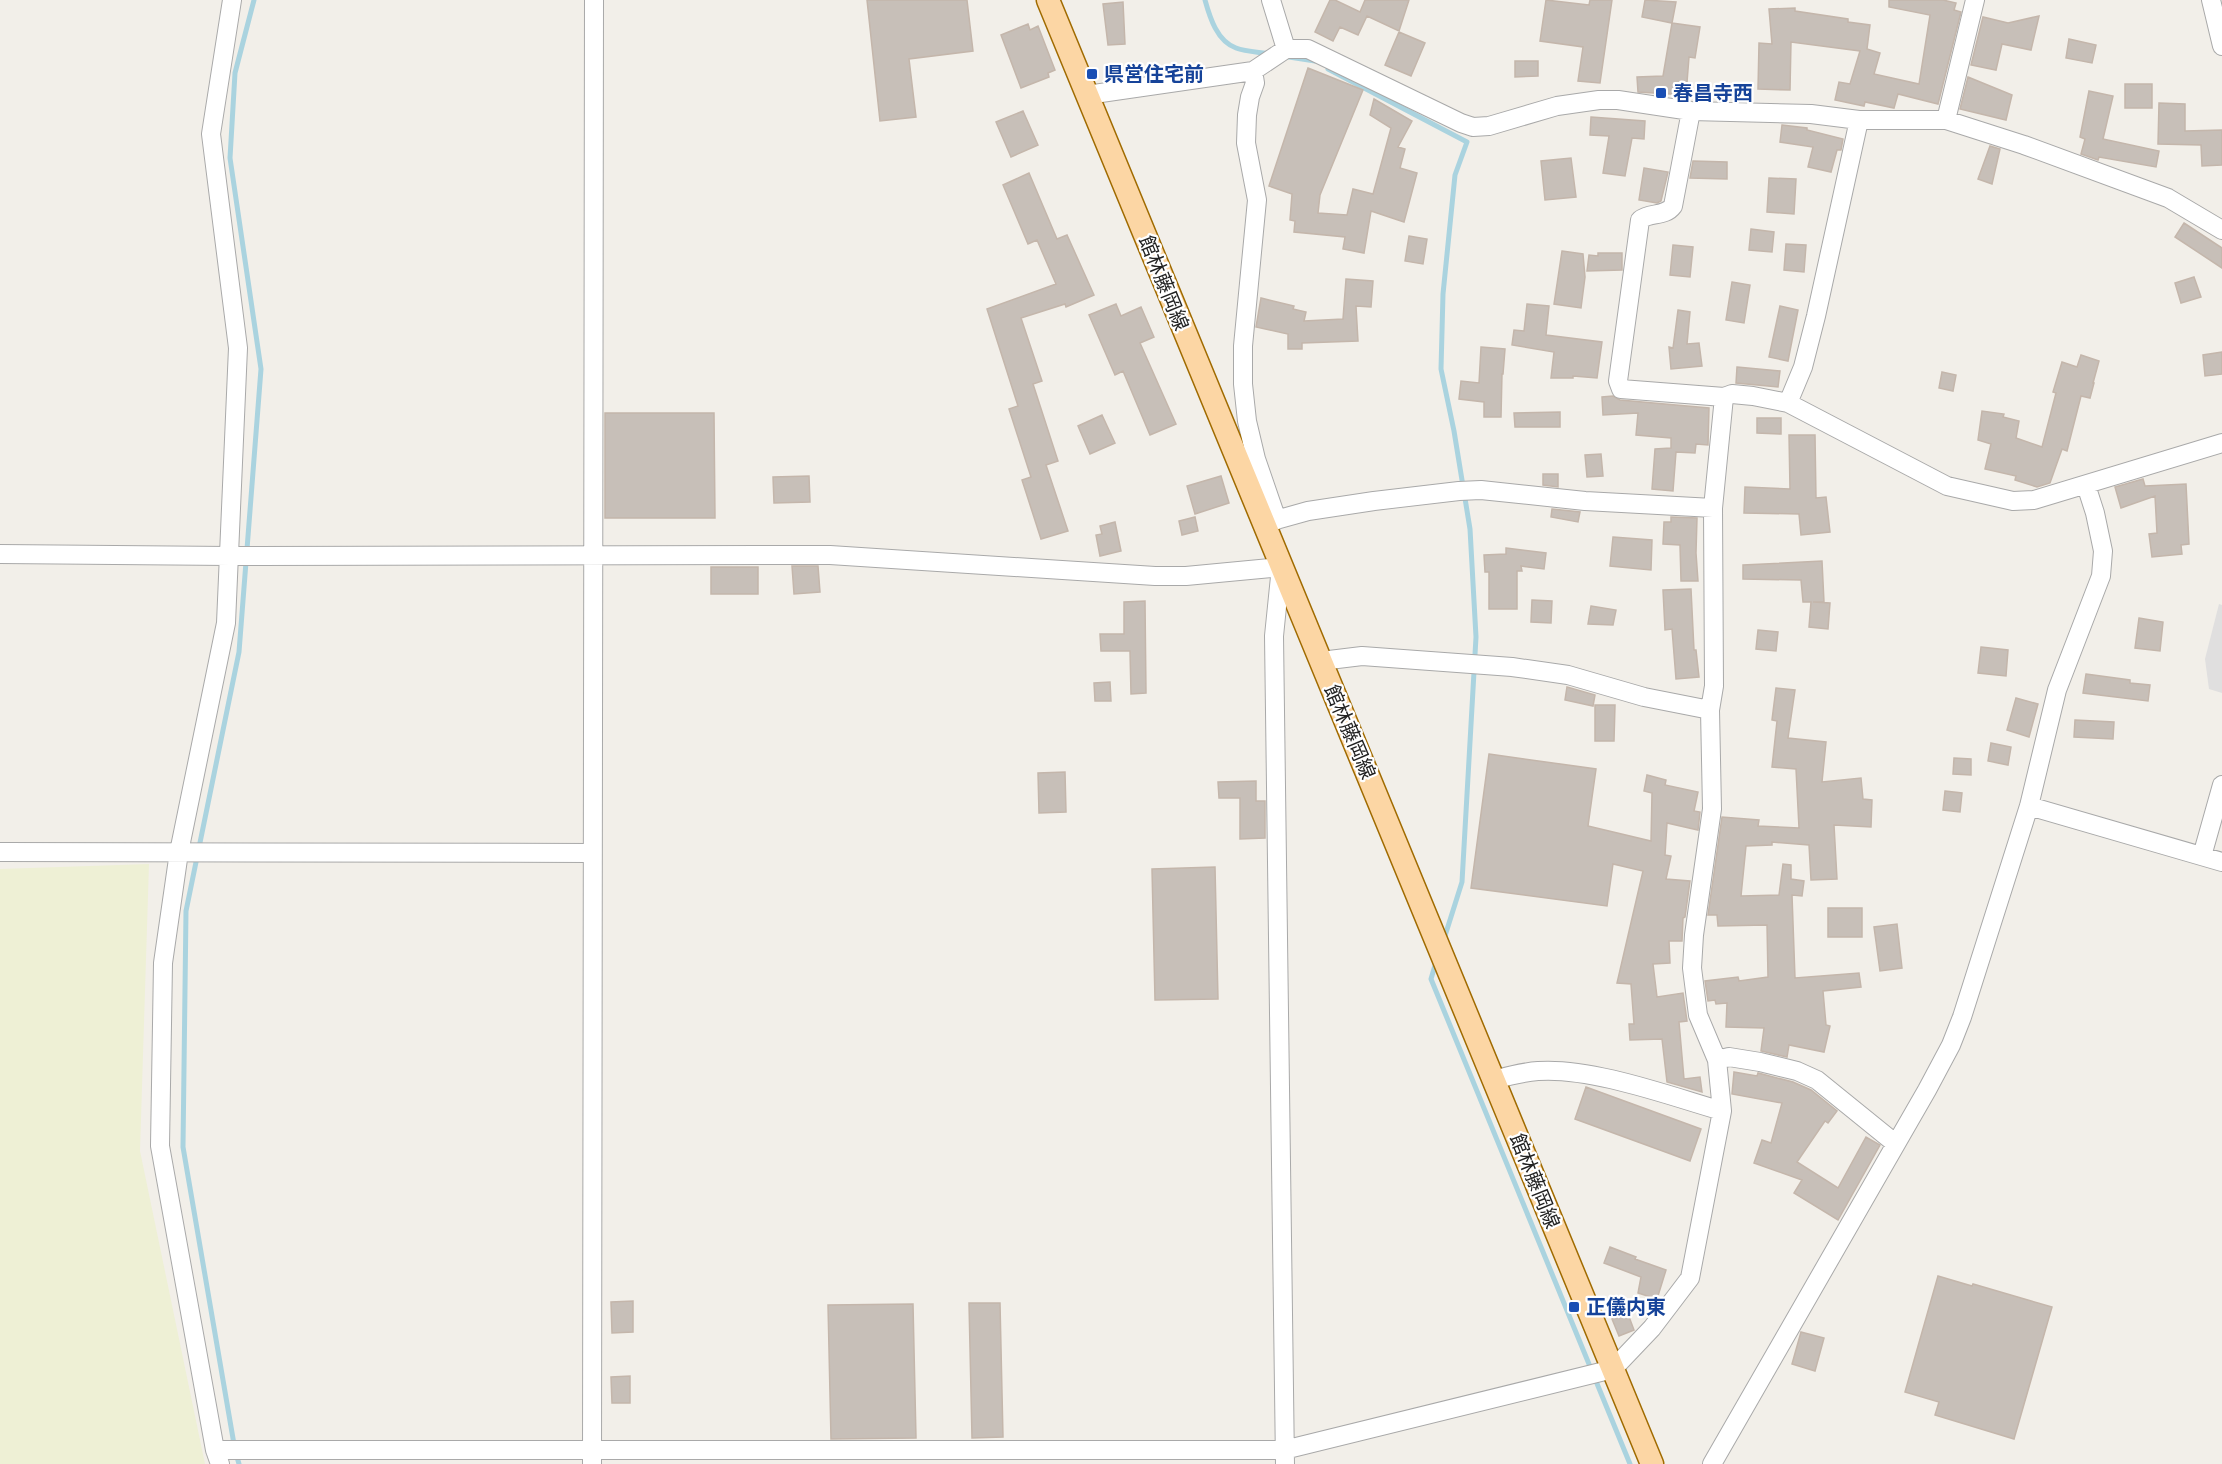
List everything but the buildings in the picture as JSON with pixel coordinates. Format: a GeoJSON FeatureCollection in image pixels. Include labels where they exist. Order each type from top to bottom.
{"type":"FeatureCollection","features":[{"type":"Feature","properties":{"kind":"main road","name":"館林藤岡線"},"geometry":{"type":"LineString","coordinates":[[1048,0],[1270,522],[1281,567],[1652,1464]]}},
{"type":"Feature","properties":{"kind":"street"},"geometry":{"type":"LineString","coordinates":[[232,0],[211,134],[238,348],[226,623],[179,852],[163,963],[160,1146],[217,1457],[1285,1457],[1613,1369],[1652,1328],[1690,1278],[1722,1111],[1717,1060],[1698,1015],[1692,968],[1694,935],[1712,809],[1710,710],[1714,686],[1713,508],[1724,397]]}},
{"type":"Feature","properties":{"kind":"street"},"geometry":{"type":"LineString","coordinates":[[592,1457],[594,0]]}},
{"type":"Feature","properties":{"kind":"street"},"geometry":{"type":"LineString","coordinates":[[1271,0],[1286,49]]}},
{"type":"Feature","properties":{"kind":"street"},"geometry":{"type":"LineString","coordinates":[[1946,120],[1975,0]]}},
{"type":"Feature","properties":{"kind":"street"},"geometry":{"type":"LineString","coordinates":[[2211,0],[2222,46]]}},
{"type":"Feature","properties":{"kind":"street"},"geometry":{"type":"LineString","coordinates":[[1087,95],[1253,71],[1286,49],[1308,49],[1473,127],[1489,126],[1518,119],[1557,106],[1599,100],[1618,100],[1691,111],[1811,114],[1859,120],[1946,120],[2024,145],[2168,198],[2222,230]]}},
{"type":"Feature","properties":{"kind":"street"},"geometry":{"type":"LineString","coordinates":[[1253,71],[1255,83],[1247,115],[1246,143],[1257,200],[1243,346],[1243,384],[1247,421],[1270,522],[1308,512],[1459,490],[1713,508]]}},
{"type":"Feature","properties":{"kind":"street"},"geometry":{"type":"LineString","coordinates":[[1691,111],[1673,206],[1667,212],[1640,220],[1618,381],[1622,389],[1724,397],[1732,394],[1788,404],[1947,486],[2013,501],[2034,501],[2222,444]]}},
{"type":"Feature","properties":{"kind":"street"},"geometry":{"type":"LineString","coordinates":[[1788,404],[1803,368],[1859,120]]}},
{"type":"Feature","properties":{"kind":"street"},"geometry":{"type":"LineString","coordinates":[[1712,1464],[1927,1090],[1957,1030],[2029,806],[2057,690],[2101,576],[2103,550],[2086,485]]}},
{"type":"Feature","properties":{"kind":"street"},"geometry":{"type":"LineString","coordinates":[[0,554],[830,555],[1155,576],[1186,576],[1281,567],[1274,636],[1285,1457]]}},
{"type":"Feature","properties":{"kind":"street"},"geometry":{"type":"LineString","coordinates":[[1321,661],[1362,656],[1512,667],[1568,675],[1644,697],[1710,710]]}},
{"type":"Feature","properties":{"kind":"street"},"geometry":{"type":"LineString","coordinates":[[2202,856],[2222,785]]}},
{"type":"Feature","properties":{"kind":"street"},"geometry":{"type":"LineString","coordinates":[[2029,806],[2222,862]]}},
{"type":"Feature","properties":{"kind":"street"},"geometry":{"type":"LineString","coordinates":[[0,852],[592,852]]}},
{"type":"Feature","properties":{"kind":"street"},"geometry":{"type":"LineString","coordinates":[[1717,1060],[1729,1058],[1760,1062],[1797,1071],[1817,1080],[1896,1144]]}},
{"type":"Feature","properties":{"kind":"street"},"geometry":{"type":"LineString","coordinates":[[1493,1080],[1539,1071],[1559,1071],[1612,1080],[1722,1111]]}},
{"type":"Feature","properties":{"kind":"shaded area"},"geometry":{"type":"Polygon","coordinates":[[[2219,604],[2222,605],[2222,693],[2209,689],[2205,659],[2219,604]]]}},
{"type":"Feature","properties":{"kind":"green space"},"geometry":{"type":"Polygon","coordinates":[[[149,864],[140,1151],[205,1464],[0,1464],[0,869],[149,864]]]}},
{"type":"Feature","properties":{"kind":"waterway"},"geometry":{"type":"LineString","coordinates":[[239,1464],[183,1147],[186,911],[239,652],[261,369],[230,158],[235,73],[254,0]]}},
{"type":"Feature","properties":{"kind":"waterway"},"geometry":{"type":"LineString","coordinates":[[1205,0],[1215,28],[1229,45],[1271,54]]}},
{"type":"Feature","properties":{"kind":"waterway"},"geometry":{"type":"LineString","coordinates":[[1289,57],[1315,61]]}},
{"type":"Feature","properties":{"kind":"waterway"},"geometry":{"type":"LineString","coordinates":[[1328,69],[1467,142],[1455,175],[1443,294],[1441,369],[1470,529],[1476,637],[1462,882],[1444,939]]}},
{"type":"Feature","properties":{"kind":"waterway"},"geometry":{"type":"LineString","coordinates":[[1436,962],[1431,979],[1630,1464]]}},
{"type":"Feature","properties":{"kind":"place","name":"県営住宅前"},"geometry":{"type":"Point","coordinates":[1092,74]}},
{"type":"Feature","properties":{"kind":"place","name":"春昌寺西"},"geometry":{"type":"Point","coordinates":[1661,93]}},
{"type":"Feature","properties":{"kind":"place","name":"正儀内東"},"geometry":{"type":"Point","coordinates":[1574,1307]}}]}
